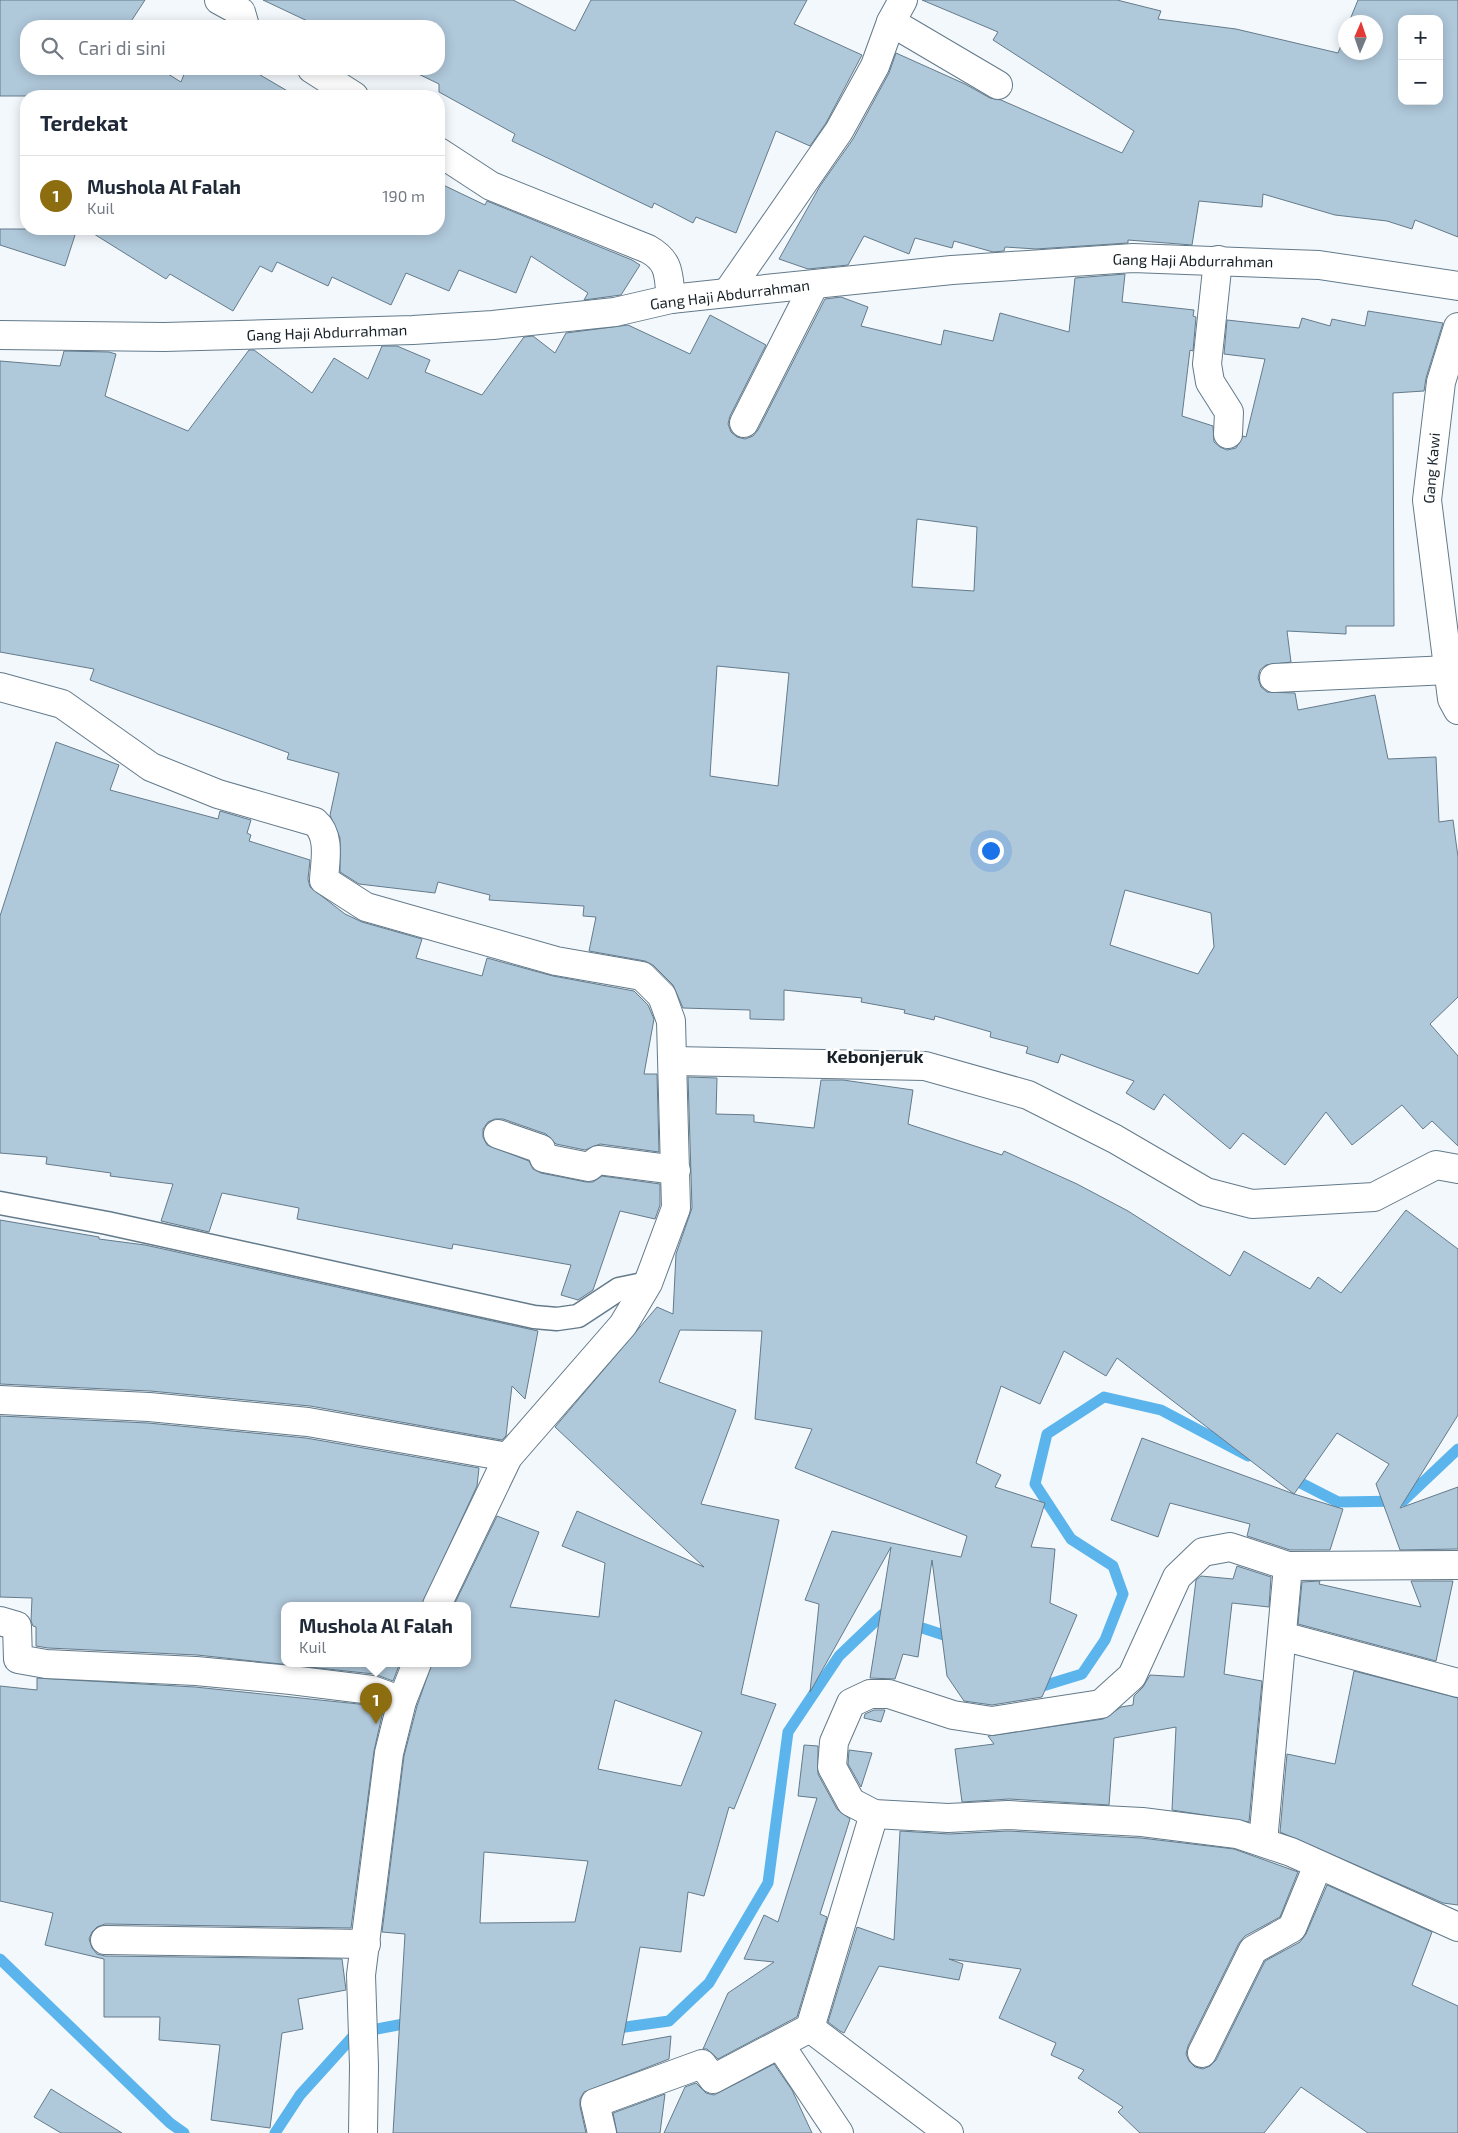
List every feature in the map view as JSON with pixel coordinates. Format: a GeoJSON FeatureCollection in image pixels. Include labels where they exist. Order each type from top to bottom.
{"type":"FeatureCollection","features":[{"type":"Feature","properties":{"kind":"street"},"geometry":{"type":"LineString","coordinates":[[219,0],[241,12],[243,20]]}},
{"type":"Feature","properties":{"kind":"street"},"geometry":{"type":"LineString","coordinates":[[727,293],[839,131],[875,66],[897,11],[998,85]]}},
{"type":"Feature","properties":{"kind":"street"},"geometry":{"type":"LineString","coordinates":[[321,75],[345,90]]}},
{"type":"Feature","properties":{"kind":"street"},"geometry":{"type":"LineString","coordinates":[[445,156],[491,186],[648,249],[662,257],[668,269],[671,299]]}},
{"type":"Feature","properties":{"kind":"street","name":"Gang Haji Abdurrahman"},"geometry":{"type":"LineString","coordinates":[[0,335],[164,337],[413,330],[493,325],[615,312],[671,299],[727,293],[952,270],[1133,258],[1319,265],[1458,286]]}},
{"type":"Feature","properties":{"kind":"street"},"geometry":{"type":"LineString","coordinates":[[1218,260],[1207,364],[1210,382],[1229,412],[1228,434]]}},
{"type":"Feature","properties":{"kind":"street"},"geometry":{"type":"LineString","coordinates":[[744,424],[814,284]]}},
{"type":"Feature","properties":{"kind":"street","name":"Gang Kawi"},"geometry":{"type":"LineString","coordinates":[[1458,327],[1441,382],[1427,500],[1452,699],[1458,710]]}},
{"type":"Feature","properties":{"kind":"street"},"geometry":{"type":"LineString","coordinates":[[1274,678],[1449,670]]}},
{"type":"Feature","properties":{"kind":"street"},"geometry":{"type":"LineString","coordinates":[[0,687],[62,704],[151,767],[218,794],[315,822],[323,829],[326,837],[324,880],[366,907],[556,961],[642,976],[662,996],[671,1021],[676,1208],[648,1283],[623,1325],[508,1457],[438,1602]]}},
{"type":"Feature","properties":{"kind":"street"},"geometry":{"type":"LineString","coordinates":[[673,1061],[925,1066],[1028,1095],[1115,1139],[1206,1192],[1252,1204],[1374,1197],[1436,1165],[1458,1169]]}},
{"type":"Feature","properties":{"kind":"street"},"geometry":{"type":"LineString","coordinates":[[498,1134],[541,1149],[544,1158],[589,1167],[598,1160],[676,1170]]}},
{"type":"Feature","properties":{"kind":"street"},"geometry":{"type":"LineString","coordinates":[[0,1400],[149,1407],[308,1422],[508,1457]]}},
{"type":"Feature","properties":{"kind":"street"},"geometry":{"type":"LineString","coordinates":[[1458,1565],[1288,1566],[1230,1547],[1203,1552],[1177,1577],[1132,1676],[1101,1704],[992,1721],[953,1715],[889,1694],[870,1694],[852,1703],[834,1742],[832,1767],[850,1802],[874,1814],[948,1818],[1008,1816],[1142,1822],[1237,1834],[1291,1852],[1458,1927]]}},
{"type":"Feature","properties":{"kind":"street"},"geometry":{"type":"LineString","coordinates":[[1263,1842],[1288,1566]]}},
{"type":"Feature","properties":{"kind":"street"},"geometry":{"type":"LineString","coordinates":[[0,1621],[17,1626],[18,1660],[46,1664],[196,1671],[291,1680],[372,1690],[402,1701]]}},
{"type":"Feature","properties":{"kind":"street"},"geometry":{"type":"LineString","coordinates":[[1282,1636],[1458,1683]]}},
{"type":"Feature","properties":{"kind":"street"},"geometry":{"type":"LineString","coordinates":[[363,2133],[364,2066],[361,1975],[389,1753],[402,1701],[415,1667]]}},
{"type":"Feature","properties":{"kind":"street"},"geometry":{"type":"LineString","coordinates":[[602,2133],[595,2103],[702,2064],[713,2079],[810,2028],[874,1814]]}},
{"type":"Feature","properties":{"kind":"street"},"geometry":{"type":"LineString","coordinates":[[1202,2053],[1253,1950],[1292,1928],[1318,1865]]}},
{"type":"Feature","properties":{"kind":"street"},"geometry":{"type":"LineString","coordinates":[[105,1940],[366,1944]]}},
{"type":"Feature","properties":{"kind":"street"},"geometry":{"type":"LineString","coordinates":[[810,2028],[949,2133]]}},
{"type":"Feature","properties":{"kind":"street"},"geometry":{"type":"LineString","coordinates":[[780,2045],[839,2133]]}},
{"type":"Feature","properties":{"kind":"lane"},"geometry":{"type":"LineString","coordinates":[[0,1203],[107,1223],[534,1317],[557,1320],[578,1316],[619,1289],[648,1283]]}},
{"type":"Feature","properties":{"kind":"building"},"geometry":{"type":"Polygon","coordinates":[[[0,0],[145,0],[132,20],[20,20],[20,75],[170,75],[181,82],[184,75],[260,75],[286,90],[20,90],[20,96],[0,96],[0,0]]]}},
{"type":"Feature","properties":{"kind":"building"},"geometry":{"type":"Polygon","coordinates":[[[263,0],[513,0],[575,31],[591,0],[807,0],[794,24],[862,55],[826,123],[810,146],[776,131],[736,233],[696,217],[693,223],[654,203],[652,208],[512,141],[515,134],[445,95],[445,90],[439,90],[439,84],[420,75],[445,75],[445,20],[305,20],[263,0]]]}},
{"type":"Feature","properties":{"kind":"building"},"geometry":{"type":"Polygon","coordinates":[[[922,0],[1117,0],[1161,11],[1158,19],[1236,29],[1338,53],[1338,60],[1383,60],[1383,15],[1352,15],[1358,0],[1458,0],[1458,237],[1415,220],[1412,229],[1387,221],[1335,215],[1263,194],[1262,207],[1199,201],[1192,245],[1128,240],[1128,243],[1036,249],[1005,247],[1004,251],[993,252],[954,241],[952,248],[915,238],[909,254],[864,236],[848,265],[808,269],[779,259],[820,186],[853,139],[889,73],[896,53],[965,84],[990,98],[1001,100],[1122,153],[1134,131],[993,40],[998,32],[922,0]]]}},
{"type":"Feature","properties":{"kind":"building"},"geometry":{"type":"Polygon","coordinates":[[[445,186],[485,205],[487,201],[632,260],[640,265],[621,295],[584,300],[588,293],[531,256],[516,293],[459,270],[449,291],[406,273],[391,305],[332,277],[328,286],[277,262],[272,272],[260,266],[233,311],[170,274],[166,279],[96,235],[445,235],[445,186]]]}},
{"type":"Feature","properties":{"kind":"building"},"geometry":{"type":"Polygon","coordinates":[[[0,229],[20,229],[20,235],[75,235],[65,266],[0,245],[0,229]]]}},
{"type":"Feature","properties":{"kind":"building"},"geometry":{"type":"Polygon","coordinates":[[[1125,274],[1122,302],[1194,310],[1193,316],[1196,317],[1193,351],[1190,350],[1182,416],[1213,426],[1214,442],[1227,450],[1236,448],[1243,436],[1246,437],[1265,359],[1224,354],[1227,320],[1299,328],[1302,318],[1330,326],[1332,319],[1365,326],[1368,311],[1443,323],[1426,378],[1424,391],[1393,393],[1394,626],[1346,626],[1346,634],[1287,631],[1291,662],[1266,665],[1260,670],[1258,678],[1261,687],[1267,692],[1295,693],[1298,710],[1375,695],[1388,759],[1436,757],[1439,822],[1453,820],[1458,857],[1458,997],[1430,1024],[1458,1056],[1458,1146],[1432,1121],[1423,1129],[1402,1105],[1352,1145],[1326,1112],[1285,1165],[1243,1133],[1230,1149],[1164,1094],[1154,1110],[1126,1093],[1134,1081],[1061,1054],[1058,1063],[1026,1053],[1028,1047],[990,1037],[991,1032],[935,1016],[934,1020],[904,1013],[905,1010],[861,1002],[862,998],[784,990],[784,1020],[750,1019],[750,1010],[683,1008],[673,985],[653,965],[645,961],[589,951],[596,917],[583,916],[584,906],[489,900],[490,895],[438,882],[435,893],[359,884],[340,872],[340,838],[330,815],[339,773],[287,759],[289,753],[90,680],[94,669],[0,652],[0,361],[60,366],[64,351],[109,352],[116,354],[105,396],[188,431],[249,350],[254,350],[312,393],[334,358],[368,379],[382,346],[397,346],[430,360],[425,372],[482,395],[524,337],[533,336],[555,353],[566,333],[628,325],[690,354],[710,315],[766,345],[730,416],[728,424],[731,432],[737,437],[745,439],[753,436],[758,430],[825,299],[841,297],[868,307],[861,326],[941,345],[944,330],[993,341],[1000,313],[1069,332],[1075,278],[1125,274]],[[917,519],[912,587],[974,591],[977,527],[917,519]],[[717,666],[710,776],[778,786],[789,673],[717,666]],[[1125,890],[1110,945],[1198,974],[1214,947],[1211,913],[1125,890]]]}},
{"type":"Feature","properties":{"kind":"building"},"geometry":{"type":"Polygon","coordinates":[[[56,742],[119,765],[110,790],[218,819],[220,811],[251,820],[247,833],[251,835],[249,841],[310,860],[308,879],[310,887],[345,914],[362,922],[422,939],[416,958],[482,976],[487,958],[553,976],[634,991],[648,1005],[654,1019],[644,1074],[657,1074],[659,1152],[600,1144],[585,1150],[556,1144],[546,1134],[503,1119],[495,1119],[488,1122],[483,1129],[483,1137],[487,1145],[529,1161],[533,1169],[541,1173],[586,1182],[593,1182],[602,1176],[660,1184],[660,1205],[655,1219],[620,1211],[593,1290],[578,1300],[561,1295],[571,1265],[453,1244],[452,1249],[297,1219],[299,1208],[222,1193],[209,1232],[161,1221],[173,1184],[110,1176],[111,1173],[46,1164],[47,1157],[0,1153],[0,916],[56,742]]]}},
{"type":"Feature","properties":{"kind":"building"},"geometry":{"type":"Polygon","coordinates":[[[688,1077],[717,1078],[716,1114],[754,1115],[754,1122],[814,1128],[821,1080],[843,1080],[913,1090],[908,1124],[1002,1155],[1004,1151],[1077,1184],[1128,1211],[1230,1276],[1244,1251],[1310,1289],[1318,1277],[1341,1293],[1406,1210],[1458,1249],[1458,1415],[1400,1508],[1458,1487],[1458,1549],[1400,1550],[1376,1484],[1389,1464],[1337,1433],[1294,1494],[1117,1358],[1106,1376],[1064,1351],[1040,1404],[1001,1386],[976,1463],[1001,1475],[995,1487],[1045,1503],[1031,1547],[1055,1549],[1050,1603],[1077,1615],[1042,1697],[992,1705],[964,1701],[947,1676],[932,1560],[918,1657],[903,1654],[895,1679],[870,1678],[891,1547],[810,1692],[819,1604],[805,1600],[832,1531],[961,1557],[967,1536],[795,1468],[812,1429],[755,1419],[762,1331],[680,1330],[659,1382],[736,1410],[701,1504],[779,1520],[741,1694],[776,1704],[734,1809],[729,1807],[704,1896],[688,1892],[681,1952],[640,1947],[622,2045],[671,2036],[669,2059],[584,2092],[580,2099],[580,2106],[586,2133],[393,2133],[405,1934],[382,1932],[404,1756],[417,1706],[431,1667],[471,1667],[471,1602],[455,1602],[497,1516],[539,1532],[510,1607],[599,1617],[605,1563],[562,1546],[577,1511],[704,1567],[555,1427],[657,1307],[673,1314],[676,1254],[692,1208],[688,1077]],[[615,1700],[598,1769],[681,1786],[702,1732],[615,1700]],[[484,1852],[480,1923],[575,1922],[588,1861],[484,1852]]]}},
{"type":"Feature","properties":{"kind":"building"},"geometry":{"type":"Polygon","coordinates":[[[0,1220],[99,1237],[99,1239],[145,1245],[538,1331],[525,1399],[512,1386],[506,1436],[502,1440],[310,1406],[150,1391],[0,1384],[0,1220]]]}},
{"type":"Feature","properties":{"kind":"building"},"geometry":{"type":"Polygon","coordinates":[[[0,1416],[148,1423],[306,1438],[479,1468],[477,1486],[423,1602],[281,1602],[281,1664],[197,1655],[36,1646],[36,1627],[33,1626],[31,1621],[32,1598],[0,1597],[0,1416]]]}},
{"type":"Feature","properties":{"kind":"building"},"geometry":{"type":"Polygon","coordinates":[[[1142,1438],[1294,1494],[1343,1509],[1330,1550],[1290,1550],[1247,1536],[1250,1524],[1170,1503],[1158,1537],[1111,1520],[1142,1438]]]}},
{"type":"Feature","properties":{"kind":"building"},"geometry":{"type":"Polygon","coordinates":[[[1237,1566],[1271,1577],[1269,1607],[1232,1603],[1224,1674],[1262,1681],[1249,1822],[1172,1810],[1176,1727],[1114,1738],[1109,1805],[1009,1799],[962,1802],[955,1749],[994,1744],[988,1736],[1103,1719],[1121,1707],[1133,1705],[1134,1696],[1143,1687],[1150,1675],[1184,1677],[1196,1580],[1201,1576],[1233,1579],[1237,1566]]]}},
{"type":"Feature","properties":{"kind":"building"},"geometry":{"type":"Polygon","coordinates":[[[1320,1581],[1319,1584],[1421,1607],[1411,1581],[1453,1581],[1436,1661],[1298,1624],[1302,1582],[1320,1581]]]}},
{"type":"Feature","properties":{"kind":"building"},"geometry":{"type":"Polygon","coordinates":[[[309,1667],[398,1667],[393,1681],[374,1674],[309,1667]]]}},
{"type":"Feature","properties":{"kind":"building"},"geometry":{"type":"Polygon","coordinates":[[[1354,1671],[1458,1698],[1458,1905],[1443,1903],[1280,1832],[1287,1754],[1335,1764],[1354,1671]]]}},
{"type":"Feature","properties":{"kind":"building"},"geometry":{"type":"Polygon","coordinates":[[[37,1678],[195,1687],[368,1705],[383,1711],[374,1751],[351,1928],[105,1924],[97,1927],[89,1939],[92,1948],[97,1954],[105,1956],[342,1959],[346,1990],[298,1999],[303,2029],[282,2033],[270,2128],[211,2120],[220,2045],[159,2040],[160,2017],[104,2017],[104,1959],[45,1945],[53,1913],[0,1901],[0,1686],[37,1690],[37,1678]]]}},
{"type":"Feature","properties":{"kind":"building"},"geometry":{"type":"Polygon","coordinates":[[[874,1710],[885,1710],[881,1722],[864,1718],[865,1714],[874,1710]]]}},
{"type":"Feature","properties":{"kind":"building"},"geometry":{"type":"Polygon","coordinates":[[[804,1745],[818,1746],[818,1774],[837,1809],[850,1819],[820,1914],[827,1917],[797,2017],[718,2059],[707,2049],[703,2049],[728,1993],[774,1962],[744,1959],[764,1915],[778,1922],[817,1798],[798,1796],[804,1745]]]}},
{"type":"Feature","properties":{"kind":"building"},"geometry":{"type":"Polygon","coordinates":[[[849,1750],[872,1753],[861,1787],[848,1764],[849,1750]]]}},
{"type":"Feature","properties":{"kind":"building"},"geometry":{"type":"Polygon","coordinates":[[[900,1831],[949,1834],[1008,1831],[1141,1838],[1234,1849],[1298,1872],[1280,1917],[1245,1936],[1239,1943],[1188,2046],[1186,2054],[1189,2061],[1195,2067],[1203,2069],[1210,2066],[1216,2060],[1265,1961],[1300,1942],[1306,1934],[1327,1885],[1432,1932],[1412,1985],[1458,2006],[1458,2133],[1368,2133],[1301,2087],[1264,2133],[1140,2133],[1118,2112],[1123,2107],[1078,2078],[1084,2070],[1051,2055],[1056,2043],[999,2018],[1021,1969],[949,1959],[963,1964],[959,1980],[879,1966],[844,2033],[840,2031],[828,2022],[857,1927],[894,1940],[900,1831]]]}},
{"type":"Feature","properties":{"kind":"building"},"geometry":{"type":"Polygon","coordinates":[[[774,2064],[792,2090],[812,2133],[664,2133],[685,2087],[696,2083],[706,2093],[714,2095],[774,2064]]]}},
{"type":"Feature","properties":{"kind":"building"},"geometry":{"type":"Polygon","coordinates":[[[51,2089],[122,2133],[61,2133],[34,2117],[51,2089]]]}},
{"type":"Feature","properties":{"kind":"building"},"geometry":{"type":"Polygon","coordinates":[[[665,2094],[660,2133],[617,2133],[613,2113],[665,2094]]]}},
{"type":"Feature","properties":{"kind":"waterway"},"geometry":{"type":"LineString","coordinates":[[1033,1689],[1082,1674],[1105,1640],[1123,1594],[1113,1566],[1071,1539],[1035,1484],[1047,1434],[1104,1397],[1161,1410],[1248,1456]]}},
{"type":"Feature","properties":{"kind":"waterway"},"geometry":{"type":"LineString","coordinates":[[1289,1477],[1338,1502],[1403,1501],[1458,1449]]}},
{"type":"Feature","properties":{"kind":"waterway"},"geometry":{"type":"LineString","coordinates":[[611,2029],[669,2021],[709,1983],[768,1883],[788,1732],[839,1656],[883,1614],[892,1618]]}},
{"type":"Feature","properties":{"kind":"waterway"},"geometry":{"type":"LineString","coordinates":[[907,1623],[956,1639]]}},
{"type":"Feature","properties":{"kind":"waterway"},"geometry":{"type":"LineString","coordinates":[[0,1959],[170,2123],[184,2133]]}},
{"type":"Feature","properties":{"kind":"waterway"},"geometry":{"type":"LineString","coordinates":[[275,2133],[300,2095],[356,2033],[414,2022]]}},
{"type":"Feature","properties":{"kind":"place","name":"Mushola Al Falah"},"geometry":{"type":"Point","coordinates":[376,1724]}},
{"type":"Feature","properties":{"kind":"district","name":"Kebonjeruk"},"geometry":{"type":"Point","coordinates":[875,1057]}}]}
